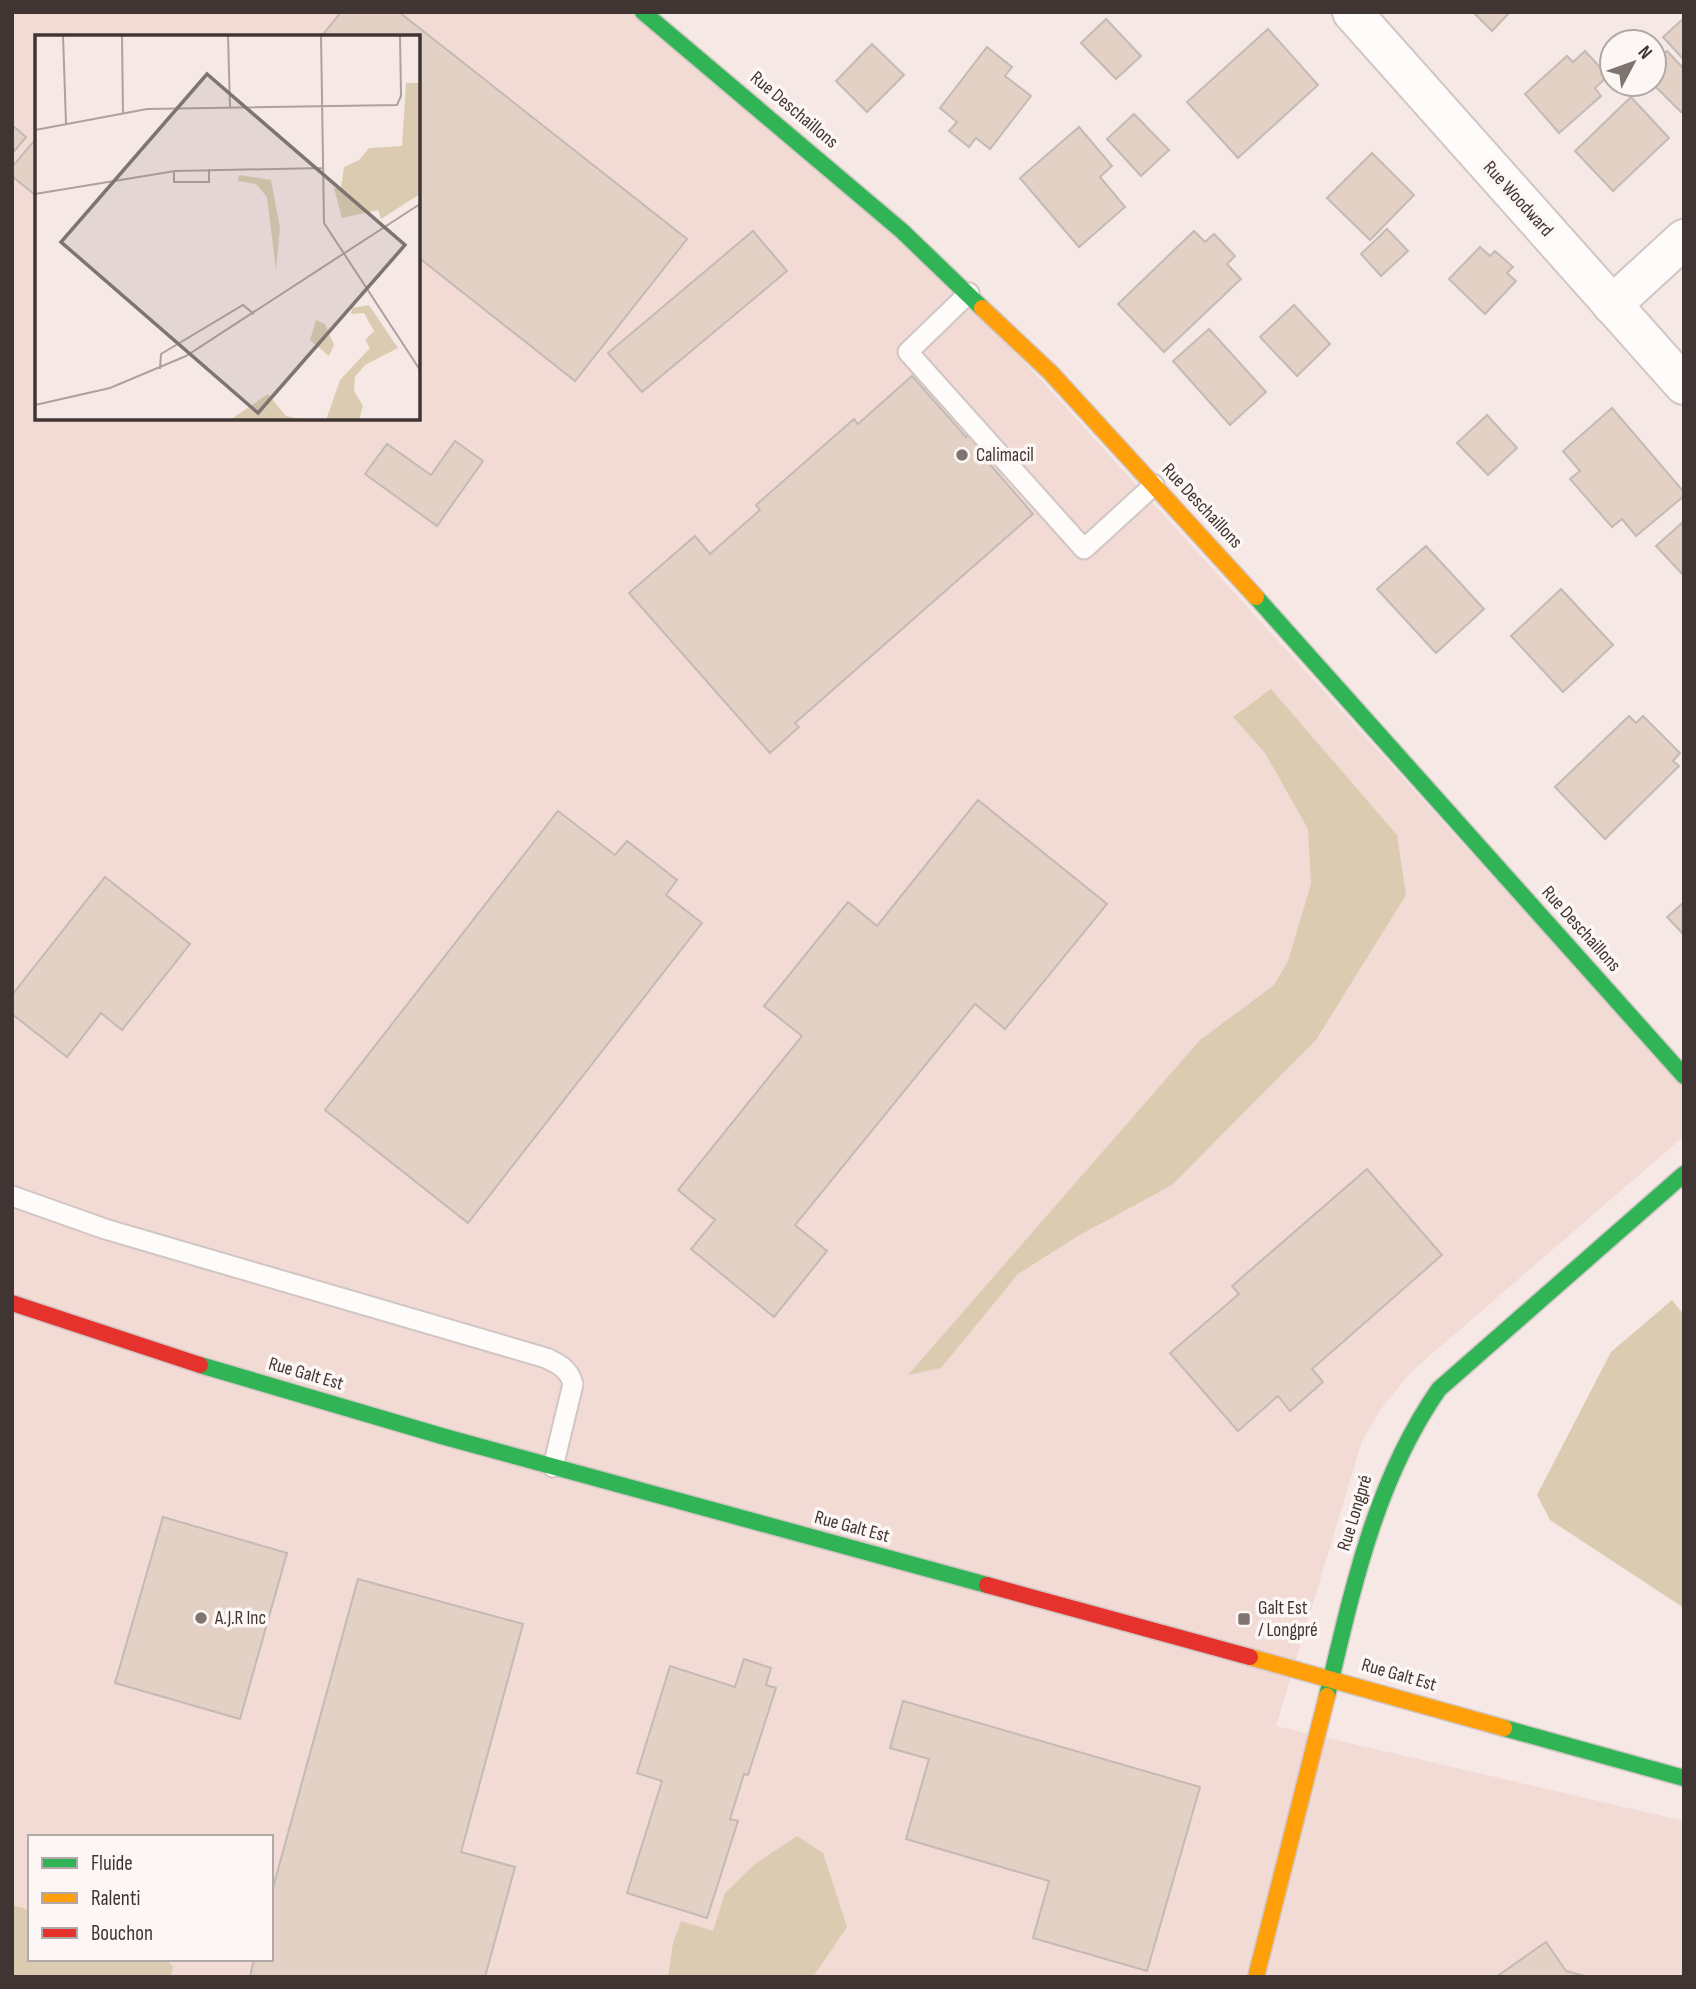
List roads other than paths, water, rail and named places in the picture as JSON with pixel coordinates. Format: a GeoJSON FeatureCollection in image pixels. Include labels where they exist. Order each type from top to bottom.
{"type":"FeatureCollection","features":[{"type":"Feature","properties":{"kind":"street","name":"Rue Deschaillons"},"geometry":{"type":"LineString","coordinates":[[643,12],[808,149],[969,293],[1051,373],[1684,1076]]}},
{"type":"Feature","properties":{"kind":"street","name":"Rue Woodward"},"geometry":{"type":"LineString","coordinates":[[1352,12],[1684,385]]}},
{"type":"Feature","properties":{"kind":"street"},"geometry":{"type":"LineString","coordinates":[[1612,304],[1684,239]]}},
{"type":"Feature","properties":{"kind":"street","name":"Rue Longpré"},"geometry":{"type":"LineString","coordinates":[[1256,1977],[1332,1678],[1382,1493],[1398,1450],[1417,1416],[1439,1389],[1684,1174]]}},
{"type":"Feature","properties":{"kind":"street","name":"Rue Galt Est"},"geometry":{"type":"LineString","coordinates":[[12,1303],[122,1342],[553,1467],[1332,1678],[1684,1778]]}},
{"type":"Feature","properties":{"kind":"lane"},"geometry":{"type":"LineString","coordinates":[[969,293],[908,352],[1084,549],[1154,485]]}},
{"type":"Feature","properties":{"kind":"lane"},"geometry":{"type":"LineString","coordinates":[[12,1196],[104,1229],[554,1362],[571,1376],[573,1384],[553,1467]]}},
{"type":"Feature","properties":{"kind":"place","name":"Calimacil"},"geometry":{"type":"Point","coordinates":[962,455]}},
{"type":"Feature","properties":{"kind":"place","name":"A.J.R Inc"},"geometry":{"type":"Point","coordinates":[201,1618]}},
{"type":"Feature","properties":{"kind":"place","name":"Galt Est / Longpré"},"geometry":{"type":"Point","coordinates":[1244,1619]}}]}
